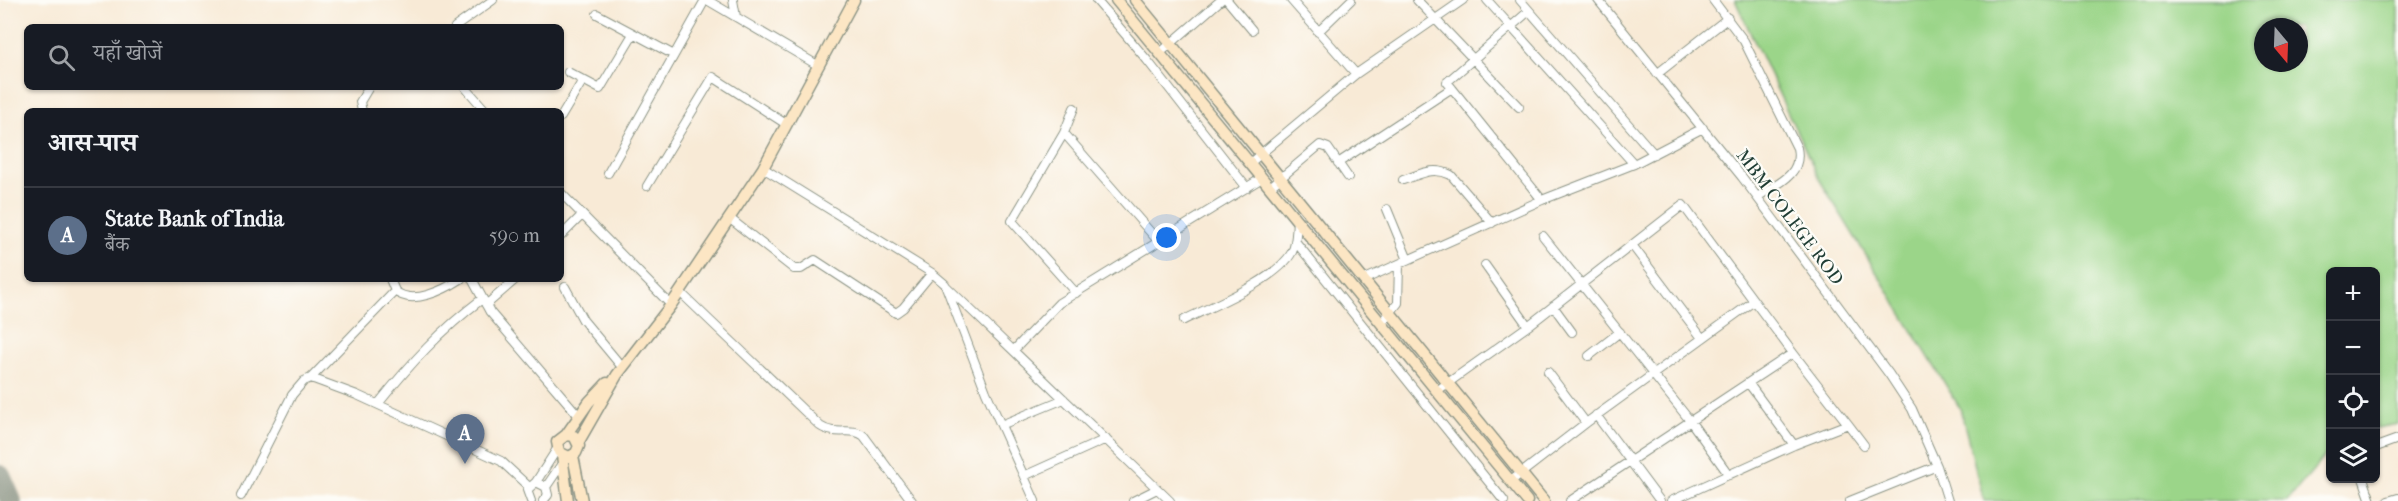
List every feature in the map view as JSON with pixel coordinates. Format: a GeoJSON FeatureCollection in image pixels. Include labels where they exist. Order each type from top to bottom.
{"type":"FeatureCollection","features":[{"type":"Feature","properties":{"kind":"street"},"geometry":{"type":"LineString","coordinates":[[459,24],[493,0]]}},
{"type":"Feature","properties":{"kind":"street"},"geometry":{"type":"LineString","coordinates":[[608,174],[706,0],[819,66]]}},
{"type":"Feature","properties":{"kind":"street"},"geometry":{"type":"LineString","coordinates":[[733,0],[736,16]]}},
{"type":"Feature","properties":{"kind":"street"},"geometry":{"type":"LineString","coordinates":[[529,493],[563,456],[578,450],[578,442],[620,371],[671,305],[763,168],[855,0]]}},
{"type":"Feature","properties":{"kind":"street"},"geometry":{"type":"LineString","coordinates":[[1096,0],[1147,60],[1247,188]]}},
{"type":"Feature","properties":{"kind":"street"},"geometry":{"type":"LineString","coordinates":[[1116,0],[1527,501]]}},
{"type":"Feature","properties":{"kind":"street"},"geometry":{"type":"LineString","coordinates":[[1124,10],[1135,0],[1545,501]]}},
{"type":"Feature","properties":{"kind":"street"},"geometry":{"type":"LineString","coordinates":[[1147,60],[1171,44],[1221,0]]}},
{"type":"Feature","properties":{"kind":"street"},"geometry":{"type":"LineString","coordinates":[[1227,0],[1252,30]]}},
{"type":"Feature","properties":{"kind":"street"},"geometry":{"type":"LineString","coordinates":[[1318,32],[1351,0]]}},
{"type":"Feature","properties":{"kind":"street"},"geometry":{"type":"LineString","coordinates":[[1417,0],[1434,21],[1519,107]]}},
{"type":"Feature","properties":{"kind":"street"},"geometry":{"type":"LineString","coordinates":[[1250,163],[1259,153],[1356,74],[1463,0]]}},
{"type":"Feature","properties":{"kind":"street"},"geometry":{"type":"LineString","coordinates":[[1487,0],[1592,114],[1634,164]]}},
{"type":"Feature","properties":{"kind":"street"},"geometry":{"type":"LineString","coordinates":[[1520,0],[1654,154]]}},
{"type":"Feature","properties":{"kind":"street","name":"MBM COLEGE ROD"},"geometry":{"type":"LineString","coordinates":[[1598,0],[1757,197],[1889,374],[1912,409],[1937,466],[1948,501]]}},
{"type":"Feature","properties":{"kind":"street"},"geometry":{"type":"LineString","coordinates":[[1713,0],[1743,41],[1777,105],[1797,148],[1800,160],[1796,171],[1757,197]]}},
{"type":"Feature","properties":{"kind":"street"},"geometry":{"type":"LineString","coordinates":[[1293,1],[1356,74]]}},
{"type":"Feature","properties":{"kind":"street"},"geometry":{"type":"LineString","coordinates":[[1529,11],[1447,82],[1542,200]]}},
{"type":"Feature","properties":{"kind":"street"},"geometry":{"type":"LineString","coordinates":[[597,14],[674,55]]}},
{"type":"Feature","properties":{"kind":"street"},"geometry":{"type":"LineString","coordinates":[[1657,74],[1728,18]]}},
{"type":"Feature","properties":{"kind":"street"},"geometry":{"type":"LineString","coordinates":[[568,72],[600,89],[633,33]]}},
{"type":"Feature","properties":{"kind":"street"},"geometry":{"type":"LineString","coordinates":[[647,186],[713,77],[786,124]]}},
{"type":"Feature","properties":{"kind":"street"},"geometry":{"type":"LineString","coordinates":[[564,112],[583,80]]}},
{"type":"Feature","properties":{"kind":"street"},"geometry":{"type":"LineString","coordinates":[[1338,163],[1452,88]]}},
{"type":"Feature","properties":{"kind":"street"},"geometry":{"type":"LineString","coordinates":[[361,108],[360,102],[367,90]]}},
{"type":"Feature","properties":{"kind":"street"},"geometry":{"type":"LineString","coordinates":[[468,90],[483,108]]}},
{"type":"Feature","properties":{"kind":"street"},"geometry":{"type":"LineString","coordinates":[[1074,108],[1064,133],[1012,221],[1076,293]]}},
{"type":"Feature","properties":{"kind":"street"},"geometry":{"type":"LineString","coordinates":[[1363,280],[1542,200],[1634,164],[1703,128]]}},
{"type":"Feature","properties":{"kind":"street"},"geometry":{"type":"LineString","coordinates":[[1064,133],[1159,242]]}},
{"type":"Feature","properties":{"kind":"street"},"geometry":{"type":"LineString","coordinates":[[1270,187],[1320,145],[1328,148],[1348,177]]}},
{"type":"Feature","properties":{"kind":"street"},"geometry":{"type":"LineString","coordinates":[[763,168],[932,273],[1170,501]]}},
{"type":"Feature","properties":{"kind":"street"},"geometry":{"type":"LineString","coordinates":[[1403,180],[1429,170],[1451,175],[1492,223]]}},
{"type":"Feature","properties":{"kind":"street"},"geometry":{"type":"LineString","coordinates":[[1014,350],[1059,303],[1262,178]]}},
{"type":"Feature","properties":{"kind":"street"},"geometry":{"type":"LineString","coordinates":[[564,196],[671,305]]}},
{"type":"Feature","properties":{"kind":"street"},"geometry":{"type":"LineString","coordinates":[[1438,390],[1528,326],[1683,205],[1864,445]]}},
{"type":"Feature","properties":{"kind":"street"},"geometry":{"type":"LineString","coordinates":[[1387,209],[1408,260]]}},
{"type":"Feature","properties":{"kind":"street"},"geometry":{"type":"LineString","coordinates":[[564,233],[582,214]]}},
{"type":"Feature","properties":{"kind":"street"},"geometry":{"type":"LineString","coordinates":[[729,218],[794,269],[801,269],[815,260],[896,313],[903,308],[932,273]]}},
{"type":"Feature","properties":{"kind":"street"},"geometry":{"type":"LineString","coordinates":[[1184,320],[1259,282],[1286,259],[1292,253],[1297,220]]}},
{"type":"Feature","properties":{"kind":"street"},"geometry":{"type":"LineString","coordinates":[[1543,236],[1691,422],[1728,475]]}},
{"type":"Feature","properties":{"kind":"street"},"geometry":{"type":"LineString","coordinates":[[1295,241],[1504,501]]}},
{"type":"Feature","properties":{"kind":"street"},"geometry":{"type":"LineString","coordinates":[[1632,245],[1702,338]]}},
{"type":"Feature","properties":{"kind":"street"},"geometry":{"type":"LineString","coordinates":[[1382,323],[1399,297],[1399,264]]}},
{"type":"Feature","properties":{"kind":"street"},"geometry":{"type":"LineString","coordinates":[[1485,265],[1528,326]]}},
{"type":"Feature","properties":{"kind":"street"},"geometry":{"type":"LineString","coordinates":[[391,282],[395,291],[402,297],[412,299],[454,282]]}},
{"type":"Feature","properties":{"kind":"street"},"geometry":{"type":"LineString","coordinates":[[474,282],[484,302],[579,417]]}},
{"type":"Feature","properties":{"kind":"street"},"geometry":{"type":"LineString","coordinates":[[378,404],[418,354],[455,320],[512,282]]}},
{"type":"Feature","properties":{"kind":"street"},"geometry":{"type":"LineString","coordinates":[[945,284],[1001,425],[1035,501]]}},
{"type":"Feature","properties":{"kind":"street"},"geometry":{"type":"LineString","coordinates":[[565,287],[583,320],[620,371]]}},
{"type":"Feature","properties":{"kind":"street"},"geometry":{"type":"LineString","coordinates":[[241,496],[292,395],[395,291]]}},
{"type":"Feature","properties":{"kind":"street"},"geometry":{"type":"LineString","coordinates":[[680,292],[820,426],[836,434],[853,431],[864,436],[912,501]]}},
{"type":"Feature","properties":{"kind":"street"},"geometry":{"type":"LineString","coordinates":[[1511,481],[1596,415],[1754,301]]}},
{"type":"Feature","properties":{"kind":"street"},"geometry":{"type":"LineString","coordinates":[[1553,306],[1572,332]]}},
{"type":"Feature","properties":{"kind":"street"},"geometry":{"type":"LineString","coordinates":[[1589,356],[1620,332]]}},
{"type":"Feature","properties":{"kind":"street"},"geometry":{"type":"LineString","coordinates":[[1570,501],[1793,353]]}},
{"type":"Feature","properties":{"kind":"street"},"geometry":{"type":"LineString","coordinates":[[568,501],[560,438],[566,435],[596,394],[620,371]]}},
{"type":"Feature","properties":{"kind":"street"},"geometry":{"type":"LineString","coordinates":[[1548,372],[1586,423]]}},
{"type":"Feature","properties":{"kind":"street"},"geometry":{"type":"LineString","coordinates":[[311,378],[378,404],[501,461],[529,493]]}},
{"type":"Feature","properties":{"kind":"street"},"geometry":{"type":"LineString","coordinates":[[1749,384],[1794,445]]}},
{"type":"Feature","properties":{"kind":"street"},"geometry":{"type":"LineString","coordinates":[[1001,425],[1064,399]]}},
{"type":"Feature","properties":{"kind":"street"},"geometry":{"type":"LineString","coordinates":[[1596,415],[1660,501]]}},
{"type":"Feature","properties":{"kind":"street"},"geometry":{"type":"LineString","coordinates":[[1671,501],[1794,445],[1848,424]]}},
{"type":"Feature","properties":{"kind":"street"},"geometry":{"type":"LineString","coordinates":[[566,435],[574,436],[578,442]]}},
{"type":"Feature","properties":{"kind":"street"},"geometry":{"type":"LineString","coordinates":[[1024,476],[1106,439]]}},
{"type":"Feature","properties":{"kind":"street"},"geometry":{"type":"LineString","coordinates":[[2380,446],[2398,439]]}},
{"type":"Feature","properties":{"kind":"street"},"geometry":{"type":"LineString","coordinates":[[1475,464],[1489,454]]}},
{"type":"Feature","properties":{"kind":"street"},"geometry":{"type":"LineString","coordinates":[[529,493],[546,487],[563,456]]}},
{"type":"Feature","properties":{"kind":"street"},"geometry":{"type":"LineString","coordinates":[[563,456],[582,501]]}},
{"type":"Feature","properties":{"kind":"street"},"geometry":{"type":"LineString","coordinates":[[1850,501],[1871,497],[1937,466]]}},
{"type":"Feature","properties":{"kind":"street"},"geometry":{"type":"LineString","coordinates":[[2365,483],[2371,501]]}},
{"type":"Feature","properties":{"kind":"street"},"geometry":{"type":"LineString","coordinates":[[543,501],[548,495],[546,487]]}},
{"type":"Feature","properties":{"kind":"street"},"geometry":{"type":"LineString","coordinates":[[1133,501],[1157,489]]}},
{"type":"Feature","properties":{"kind":"street"},"geometry":{"type":"LineString","coordinates":[[2388,501],[2398,498]]}},
{"type":"Feature","properties":{"kind":"green space"},"geometry":{"type":"Polygon","coordinates":[[[1735,0],[2398,0],[2398,424],[2380,427],[2380,267],[2326,267],[2326,455],[2287,501],[1984,501],[1960,408],[1819,179],[1735,0]]]}},
{"type":"Feature","properties":{"kind":"taxiway"},"geometry":{"type":"LineString","coordinates":[[0,476],[11,501]]}},
{"type":"Feature","properties":{"kind":"place","name":"State Bank of India"},"geometry":{"type":"Point","coordinates":[465,464]}}]}
